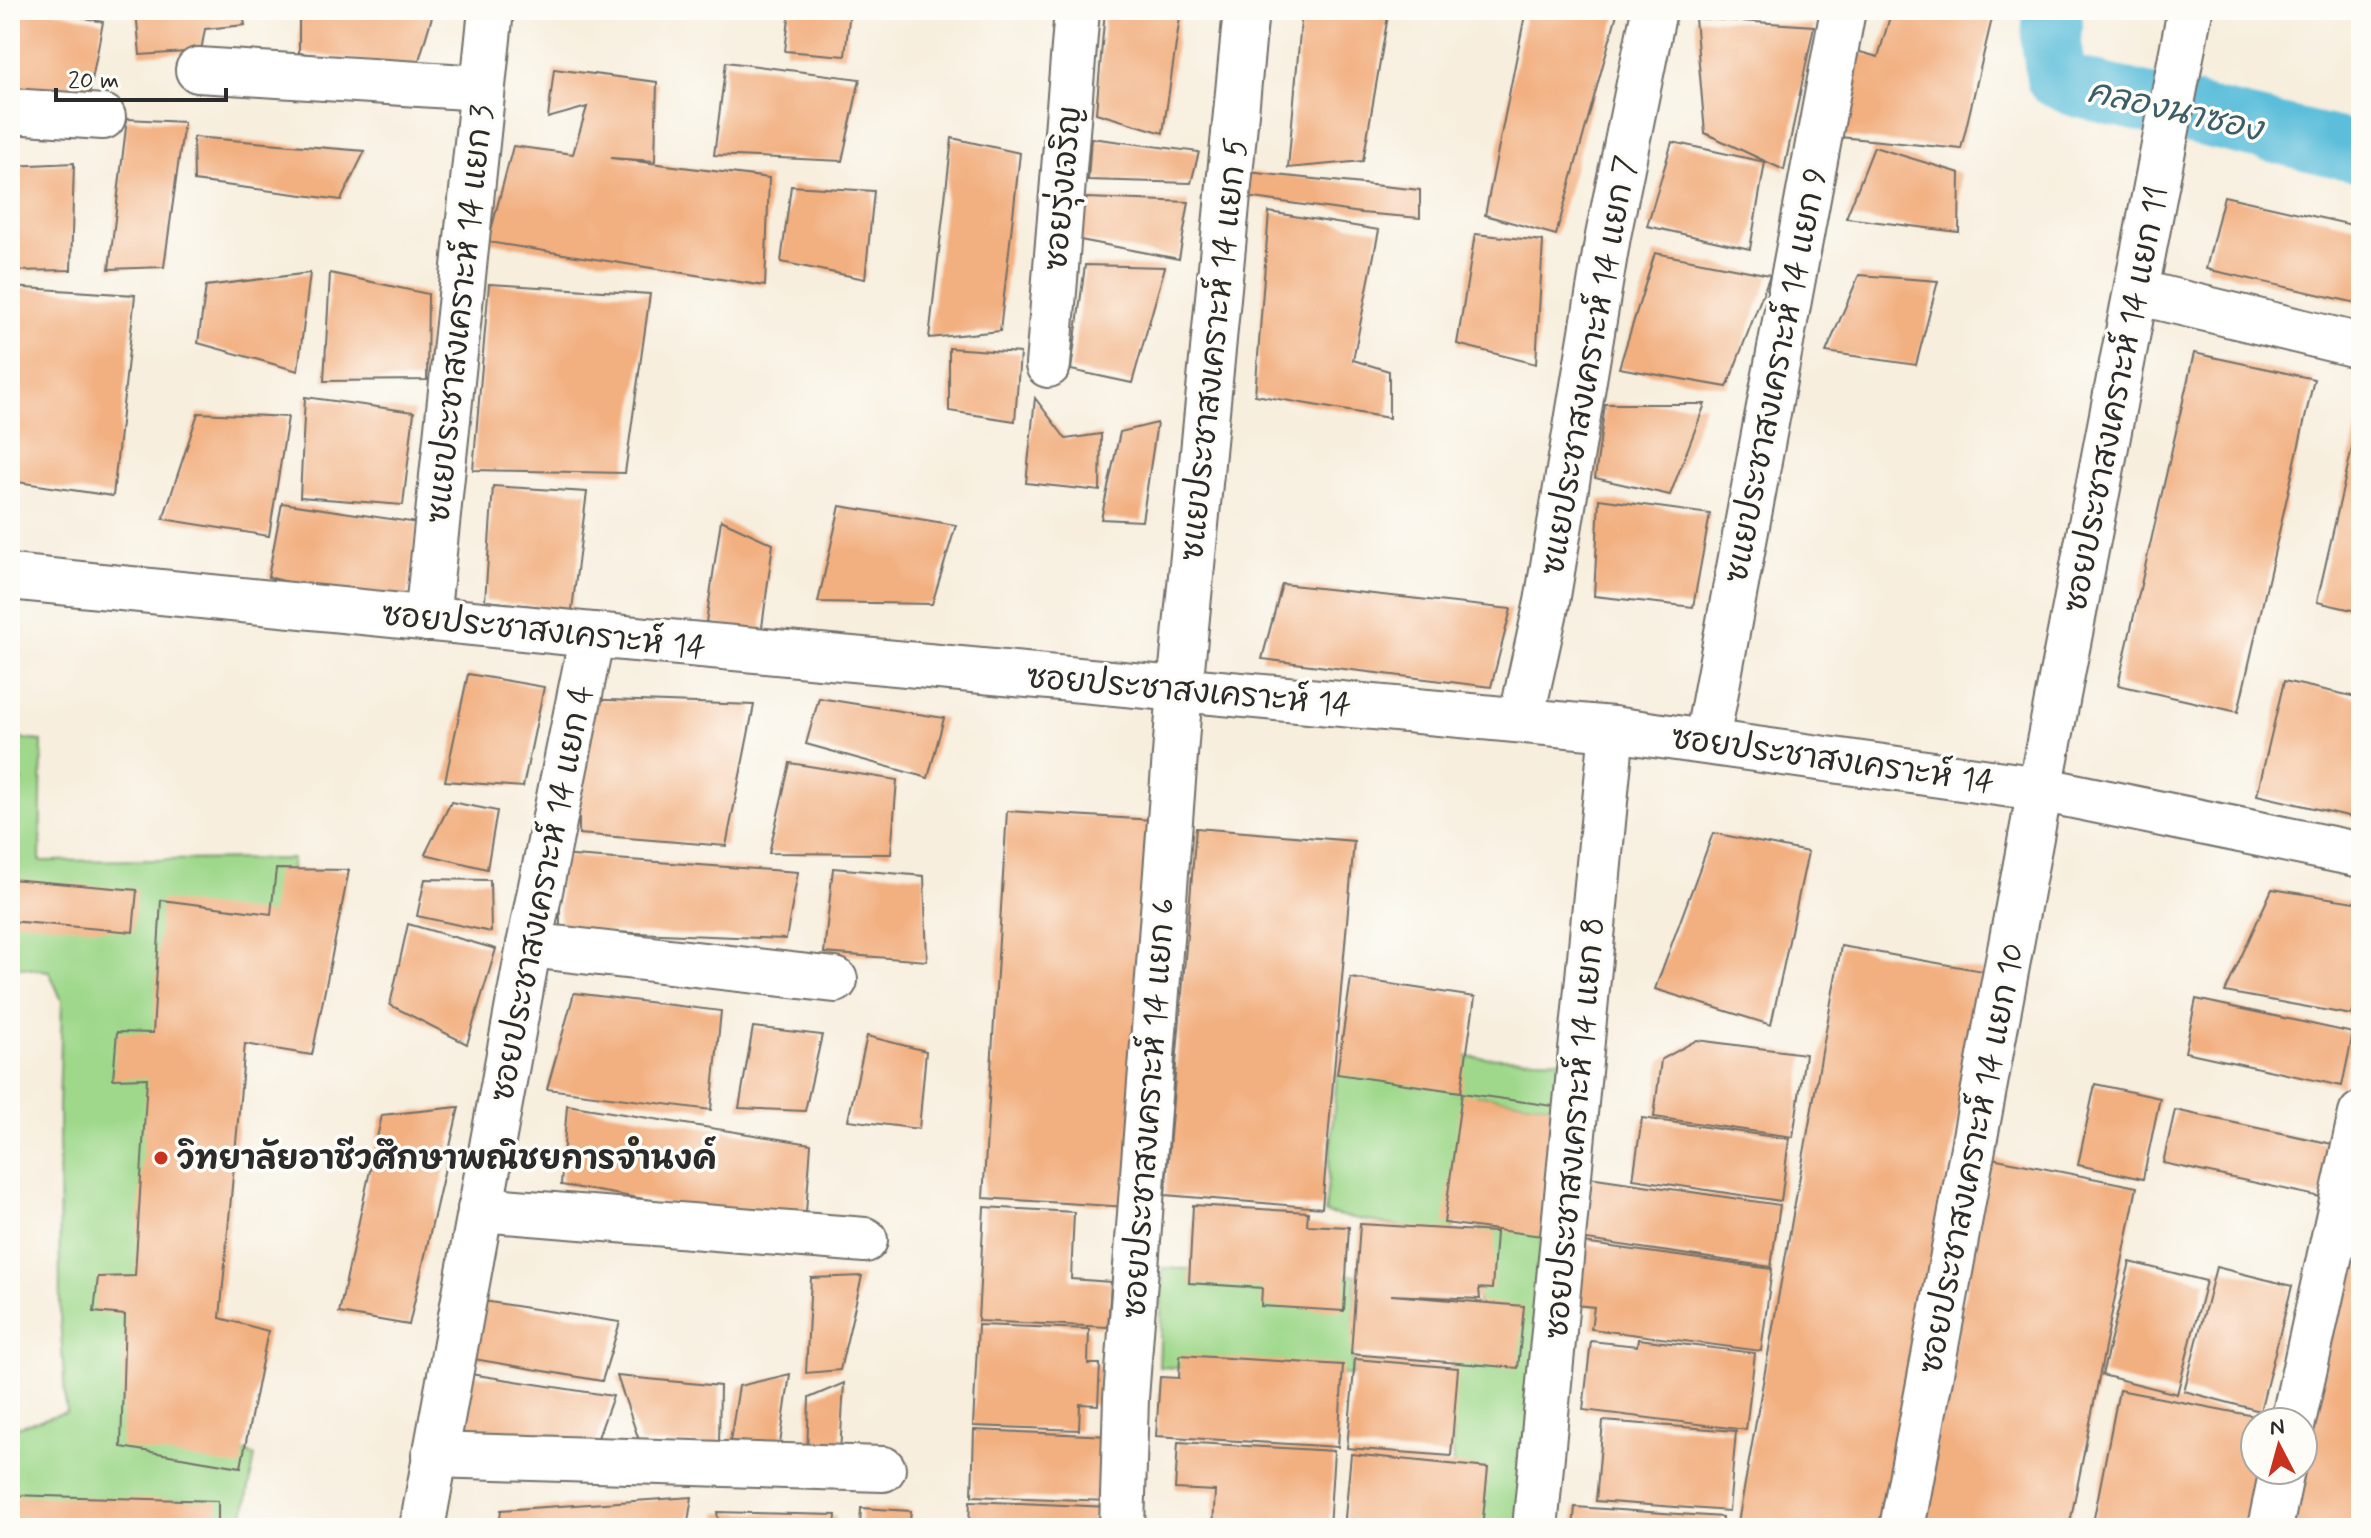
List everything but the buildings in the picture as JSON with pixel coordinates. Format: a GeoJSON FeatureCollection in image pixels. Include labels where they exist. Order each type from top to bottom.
{"type":"FeatureCollection","features":[{"type":"Feature","properties":{"kind":"street","name":"ซแยประชาสงเคราะห์ 14 แยก 3"},"geometry":{"type":"LineString","coordinates":[[427,619],[491,10]]}},
{"type":"Feature","properties":{"kind":"street","name":"ซอยรุ่งเจริญ"},"geometry":{"type":"LineString","coordinates":[[1048,365],[1077,10]]}},
{"type":"Feature","properties":{"kind":"street","name":"ซแยประชาสงเคราะห์ 14 แยก 5"},"geometry":{"type":"LineString","coordinates":[[1180,689],[1246,10]]}},
{"type":"Feature","properties":{"kind":"street","name":"ซแยประชาสงเคราะห์ 14 แยก 7"},"geometry":{"type":"LineString","coordinates":[[1521,720],[1547,602],[1608,236],[1654,10]]}},
{"type":"Feature","properties":{"kind":"street","name":"ซแยประชาสงเคราะห์ 14 แยก 9"},"geometry":{"type":"LineString","coordinates":[[1707,740],[1843,10]]}},
{"type":"Feature","properties":{"kind":"street","name":"ซอยประชาสงเคราะห์ 14 แยก 11"},"geometry":{"type":"LineString","coordinates":[[2040,789],[2187,26]]}},
{"type":"Feature","properties":{"kind":"street"},"geometry":{"type":"LineString","coordinates":[[198,70],[482,88]]}},
{"type":"Feature","properties":{"kind":"street"},"geometry":{"type":"LineString","coordinates":[[10,111],[103,117]]}},
{"type":"Feature","properties":{"kind":"street"},"geometry":{"type":"LineString","coordinates":[[2136,292],[2361,346]]}},
{"type":"Feature","properties":{"kind":"street","name":"ซอยประชาสงเคราะห์ 14"},"geometry":{"type":"LineString","coordinates":[[10,577],[1707,740],[2040,789],[2361,855]]}},
{"type":"Feature","properties":{"kind":"street","name":"ซอยประชาสงเคราะห์ 14 แยก 4"},"geometry":{"type":"LineString","coordinates":[[422,1528],[529,945],[592,635]]}},
{"type":"Feature","properties":{"kind":"street","name":"ซอยประชาสงเคราะห์ 14 แยก 6"},"geometry":{"type":"LineString","coordinates":[[1122,1528],[1126,1398],[1180,689]]}},
{"type":"Feature","properties":{"kind":"street","name":"ซอยประชาสงเคราะห์ 14 แยก 8"},"geometry":{"type":"LineString","coordinates":[[1535,1528],[1612,729]]}},
{"type":"Feature","properties":{"kind":"street","name":"ซอยประชาสงเคราะห์ 14 แยก 10"},"geometry":{"type":"LineString","coordinates":[[1902,1528],[2040,789]]}},
{"type":"Feature","properties":{"kind":"street"},"geometry":{"type":"LineString","coordinates":[[529,945],[835,980]]}},
{"type":"Feature","properties":{"kind":"street"},"geometry":{"type":"LineString","coordinates":[[2297,1406],[2361,1114]]}},
{"type":"Feature","properties":{"kind":"street"},"geometry":{"type":"LineString","coordinates":[[480,1209],[865,1240]]}},
{"type":"Feature","properties":{"kind":"street"},"geometry":{"type":"LineString","coordinates":[[434,1455],[883,1469]]}},
{"type":"Feature","properties":{"kind":"street"},"geometry":{"type":"LineString","coordinates":[[2270,1528],[2279,1486]]}},
{"type":"Feature","properties":{"kind":"green space"},"geometry":{"type":"Polygon","coordinates":[[[10,738],[42,741],[40,861],[292,859],[287,928],[194,922],[150,1415],[255,1456],[243,1520],[10,1514],[10,1429],[66,1412],[60,1315],[62,1001],[49,971],[10,966],[10,738]]]}},
{"type":"Feature","properties":{"kind":"green space"},"geometry":{"type":"Polygon","coordinates":[[[1446,1056],[1566,1060],[1560,1107],[1476,1095],[1452,1236],[1325,1213],[1337,1074],[1446,1056]]]}},
{"type":"Feature","properties":{"kind":"green space"},"geometry":{"type":"Polygon","coordinates":[[[1481,1212],[1551,1219],[1525,1528],[1472,1528],[1453,1474],[1451,1351],[1476,1353],[1481,1212]]]}},
{"type":"Feature","properties":{"kind":"green space"},"geometry":{"type":"Polygon","coordinates":[[[1163,1268],[1356,1275],[1352,1375],[1159,1367],[1163,1268]]]}},
{"type":"Feature","properties":{"kind":"waterway","name":"คลองนาซอง"},"geometry":{"type":"LineString","coordinates":[[2053,10],[2051,41],[2056,78],[2076,87],[2361,153]]}},
{"type":"Feature","properties":{"kind":"place","name":"วิทยาลัยอาชีวศึกษาพณิชยการจำนงค์"},"geometry":{"type":"Point","coordinates":[161,1158]}}]}
